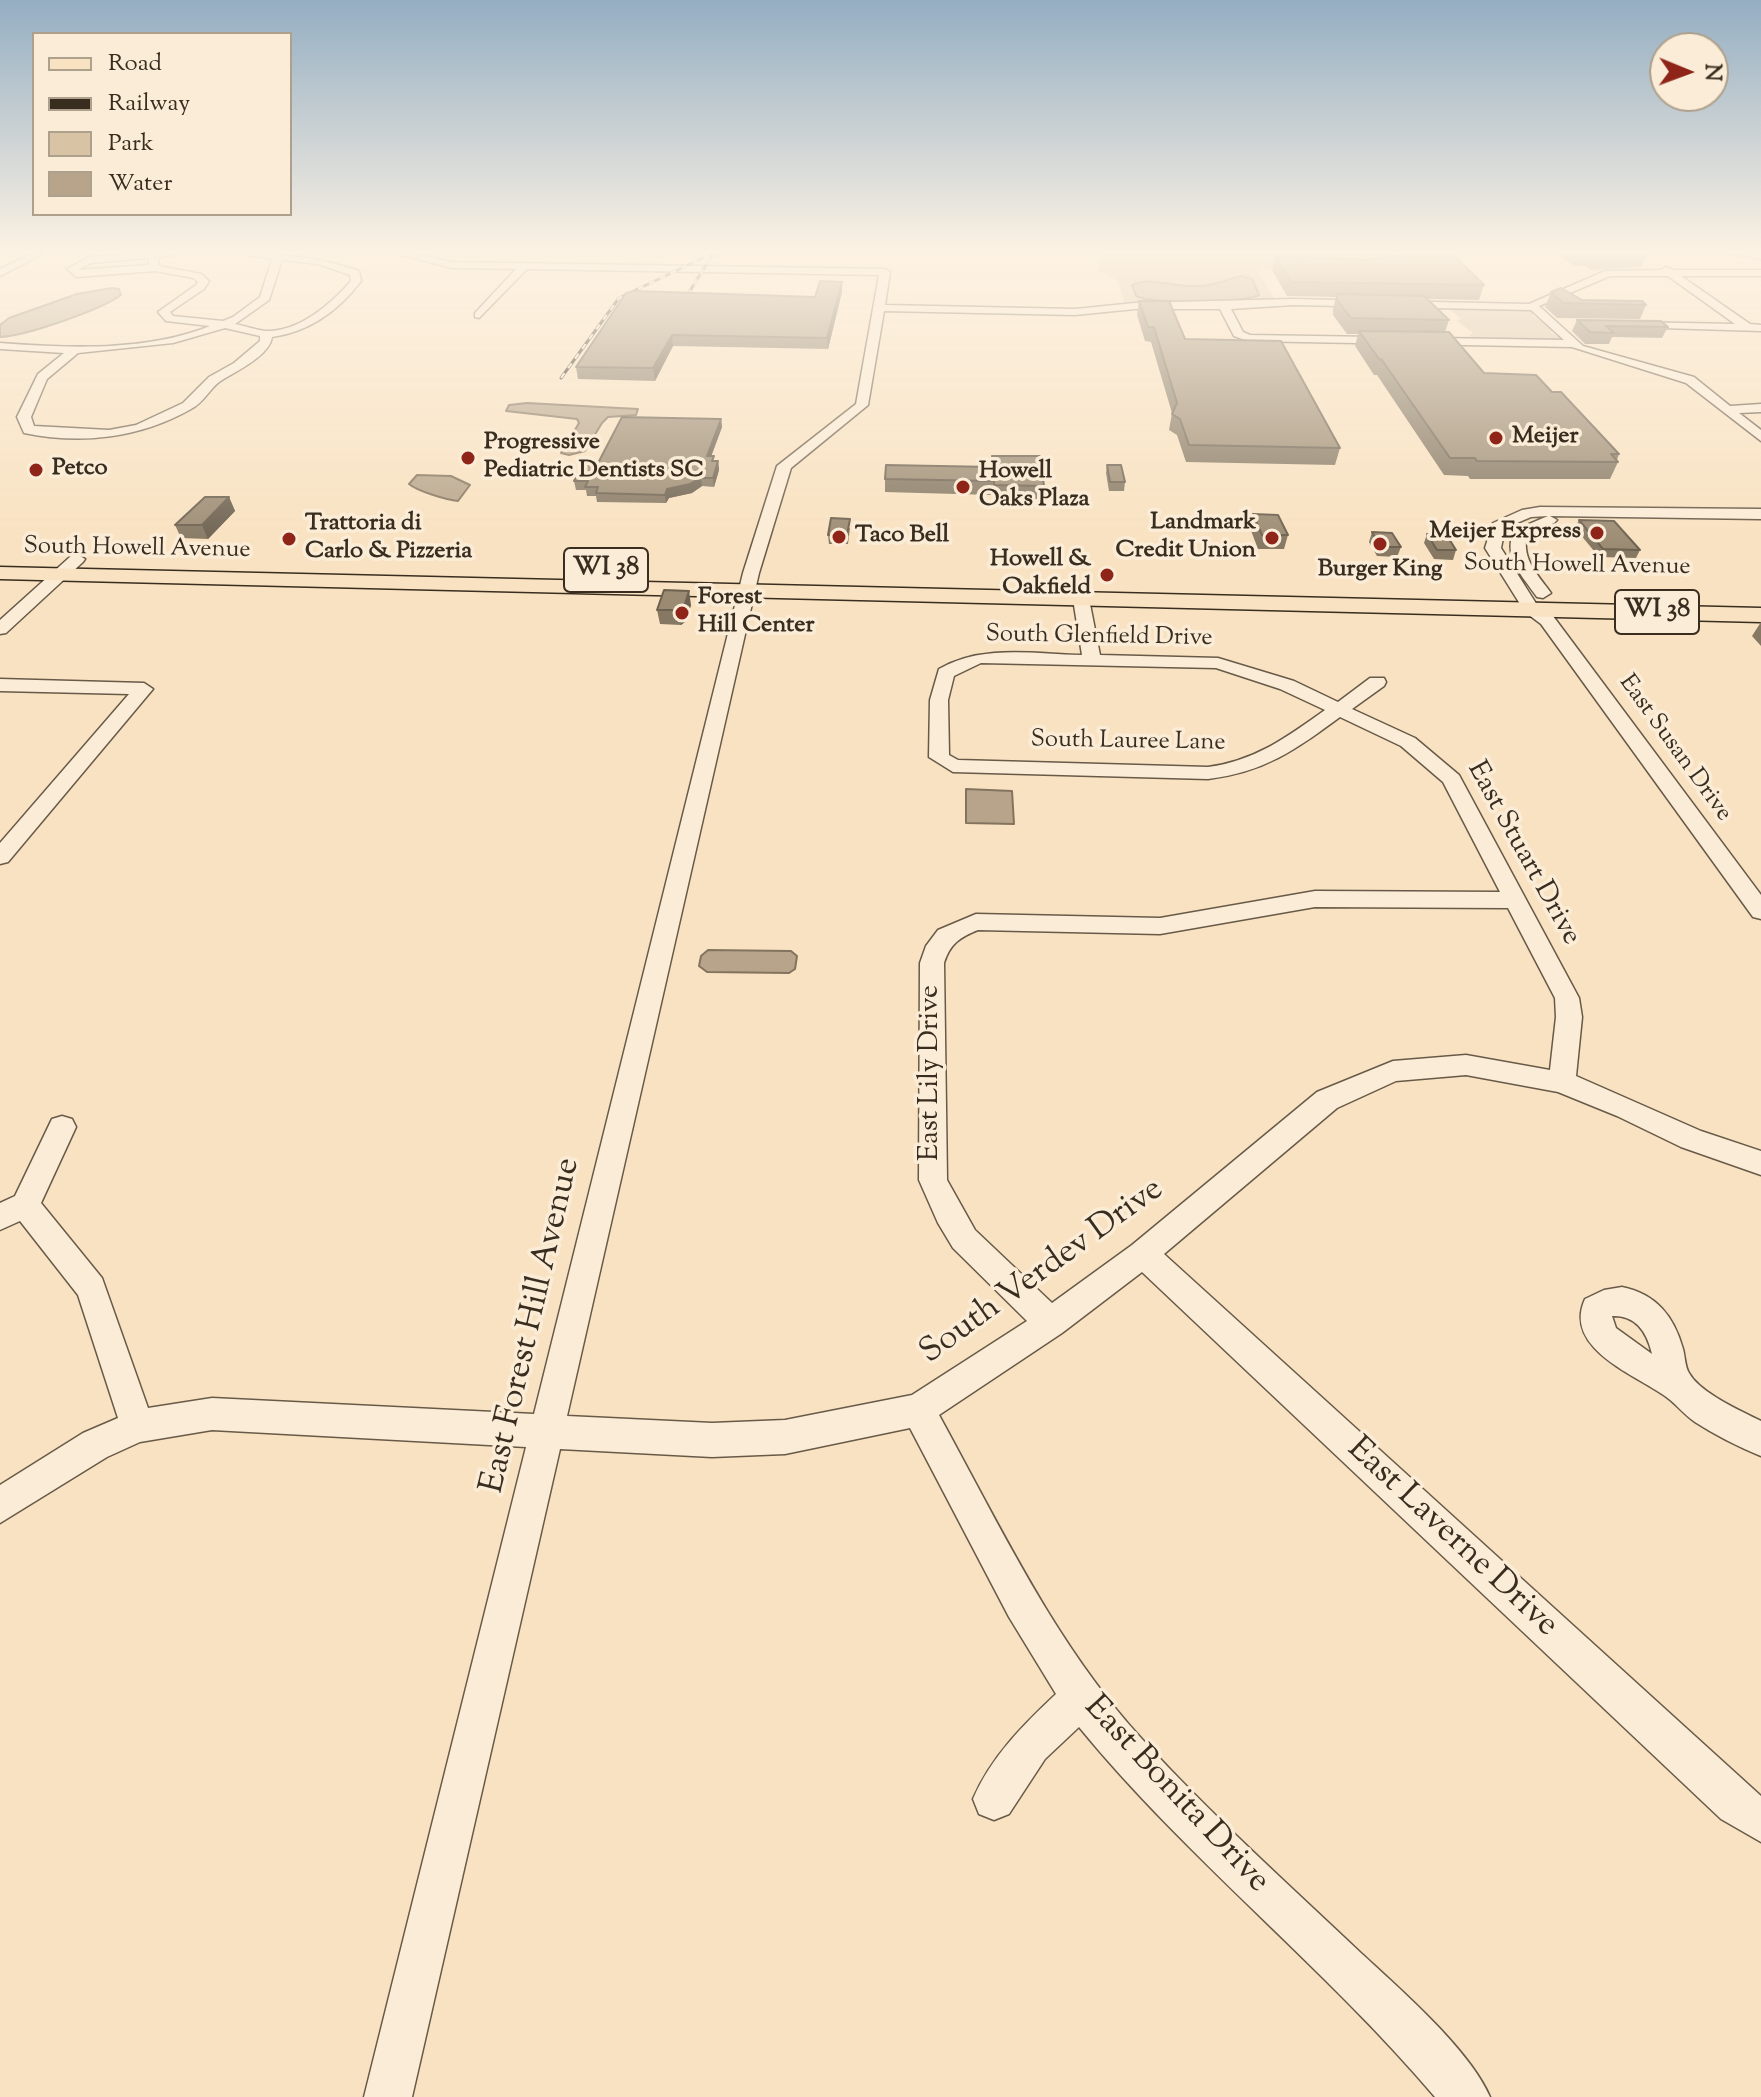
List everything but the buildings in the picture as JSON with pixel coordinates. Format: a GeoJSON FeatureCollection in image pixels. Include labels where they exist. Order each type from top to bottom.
{"type":"FeatureCollection","features":[{"type":"Feature","properties":{"kind":"main road","name":"South Howell Avenue"},"geometry":{"type":"LineString","coordinates":[[0,557],[749,582],[909,593],[1082,590],[1541,603],[1761,598]]}},
{"type":"Feature","properties":{"kind":"main road","name":"South Howell Avenue"},"geometry":{"type":"LineString","coordinates":[[0,573],[402,582],[1030,580],[1088,592],[1101,588],[1166,589],[1218,585],[1761,615]]}},
{"type":"Feature","properties":{"kind":"main road"},"geometry":{"type":"LineString","coordinates":[[1541,603],[1761,605]]}},
{"type":"Feature","properties":{"kind":"street"},"geometry":{"type":"LineString","coordinates":[[72,352],[42,377],[24,417],[29,430],[109,434],[140,428],[198,399],[213,380],[238,366],[254,352]]}},
{"type":"Feature","properties":{"kind":"street","name":"East Forest Hill Avenue"},"geometry":{"type":"LineString","coordinates":[[388,2097],[749,582],[784,466],[862,405],[872,352]]}},
{"type":"Feature","properties":{"kind":"street"},"geometry":{"type":"LineString","coordinates":[[1601,352],[1679,375],[1698,385],[1761,437]]}},
{"type":"Feature","properties":{"kind":"street"},"geometry":{"type":"LineString","coordinates":[[1729,410],[1761,411]]}},
{"type":"Feature","properties":{"kind":"street"},"geometry":{"type":"LineString","coordinates":[[1541,603],[1493,548],[1493,536],[1498,526],[1527,513],[1557,510],[1761,515]]}},
{"type":"Feature","properties":{"kind":"street"},"geometry":{"type":"LineString","coordinates":[[1541,603],[1516,546],[1520,533],[1543,521],[1567,516],[1722,520],[1761,515]]}},
{"type":"Feature","properties":{"kind":"street"},"geometry":{"type":"LineString","coordinates":[[0,629],[77,559]]}},
{"type":"Feature","properties":{"kind":"street"},"geometry":{"type":"LineString","coordinates":[[1082,590],[1092,658]]}},
{"type":"Feature","properties":{"kind":"street","name":"East Susan Drive"},"geometry":{"type":"LineString","coordinates":[[1541,603],[1761,911]]}},
{"type":"Feature","properties":{"kind":"street","name":"South Glenfield Drive"},"geometry":{"type":"LineString","coordinates":[[944,763],[939,757],[940,685],[949,669],[981,658],[1218,663],[1254,672],[1340,708]]}},
{"type":"Feature","properties":{"kind":"street","name":"South Lauree Lane"},"geometry":{"type":"LineString","coordinates":[[944,763],[953,766],[1021,768],[1233,771],[1267,761],[1377,682]]}},
{"type":"Feature","properties":{"kind":"street"},"geometry":{"type":"LineString","coordinates":[[0,685],[144,689],[0,857]]}},
{"type":"Feature","properties":{"kind":"street","name":"East Stuart Drive"},"geometry":{"type":"LineString","coordinates":[[1340,708],[1408,742],[1452,779],[1567,998],[1569,1017],[1562,1082]]}},
{"type":"Feature","properties":{"kind":"street","name":"East Lily Drive"},"geometry":{"type":"LineString","coordinates":[[1051,1323],[964,1239],[948,1214],[933,1180],[932,963],[937,944],[953,930],[976,922],[1180,925],[1283,904],[1338,897],[1516,900]]}},
{"type":"Feature","properties":{"kind":"street","name":"South Verdev Drive"},"geometry":{"type":"LineString","coordinates":[[0,1505],[95,1445],[138,1426],[212,1414],[712,1440],[785,1437],[918,1410],[1051,1323],[1143,1254],[1327,1100],[1393,1071],[1466,1065],[1562,1082],[1627,1108],[1691,1139],[1761,1163]]}},
{"type":"Feature","properties":{"kind":"street"},"geometry":{"type":"LineString","coordinates":[[62,1127],[13,1211],[91,1288],[138,1426]]}},
{"type":"Feature","properties":{"kind":"street","name":"East Laverne Drive"},"geometry":{"type":"LineString","coordinates":[[1143,1254],[1736,1804],[1761,1821]]}},
{"type":"Feature","properties":{"kind":"street"},"geometry":{"type":"LineString","coordinates":[[1675,1383],[1706,1410],[1761,1439]]}},
{"type":"Feature","properties":{"kind":"street","name":"East Bonita Drive"},"geometry":{"type":"LineString","coordinates":[[918,1410],[1022,1604],[1081,1698],[1126,1752],[1211,1841],[1405,2026],[1466,2097]]}},
{"type":"Feature","properties":{"kind":"street"},"geometry":{"type":"LineString","coordinates":[[994,1799],[1031,1745],[1081,1698]]}},
{"type":"Feature","properties":{"kind":"water"},"geometry":{"type":"Polygon","coordinates":[[[527,403],[638,409],[636,415],[608,417],[585,451],[569,455],[561,453],[579,423],[577,419],[506,411],[509,405],[527,403]]]}},
{"type":"Feature","properties":{"kind":"water"},"geometry":{"type":"Polygon","coordinates":[[[417,475],[451,476],[470,485],[458,501],[413,487],[409,484],[417,475]]]}},
{"type":"Feature","properties":{"kind":"water"},"geometry":{"type":"Polygon","coordinates":[[[966,789],[1012,791],[1014,824],[966,823],[966,789]]]}},
{"type":"Feature","properties":{"kind":"water"},"geometry":{"type":"Polygon","coordinates":[[[708,950],[791,951],[797,956],[795,969],[789,973],[707,972],[699,966],[701,956],[708,950]]]}},
{"type":"Feature","properties":{"kind":"railway"},"geometry":{"type":"LineString","coordinates":[[561,378],[580,352]]}},
{"type":"Feature","properties":{"kind":"place","name":"Meijer"},"geometry":{"type":"Point","coordinates":[1496,438]}},
{"type":"Feature","properties":{"kind":"place","name":"Progressive Pediatric Dentists SC"},"geometry":{"type":"Point","coordinates":[468,458]}},
{"type":"Feature","properties":{"kind":"place","name":"Petco"},"geometry":{"type":"Point","coordinates":[36,470]}},
{"type":"Feature","properties":{"kind":"place","name":"Howell Oaks Plaza"},"geometry":{"type":"Point","coordinates":[963,487]}},
{"type":"Feature","properties":{"kind":"place","name":"Meijer Express"},"geometry":{"type":"Point","coordinates":[1597,533]}},
{"type":"Feature","properties":{"kind":"place","name":"Taco Bell"},"geometry":{"type":"Point","coordinates":[839,537]}},
{"type":"Feature","properties":{"kind":"place","name":"Landmark Credit Union"},"geometry":{"type":"Point","coordinates":[1272,538]}},
{"type":"Feature","properties":{"kind":"place","name":"Trattoria di Carlo & Pizzeria"},"geometry":{"type":"Point","coordinates":[289,539]}},
{"type":"Feature","properties":{"kind":"place","name":"Burger King"},"geometry":{"type":"Point","coordinates":[1380,544]}},
{"type":"Feature","properties":{"kind":"place","name":"Howell & Oakfield"},"geometry":{"type":"Point","coordinates":[1107,575]}},
{"type":"Feature","properties":{"kind":"place","name":"Forest Hill Center"},"geometry":{"type":"Point","coordinates":[682,613]}}]}
